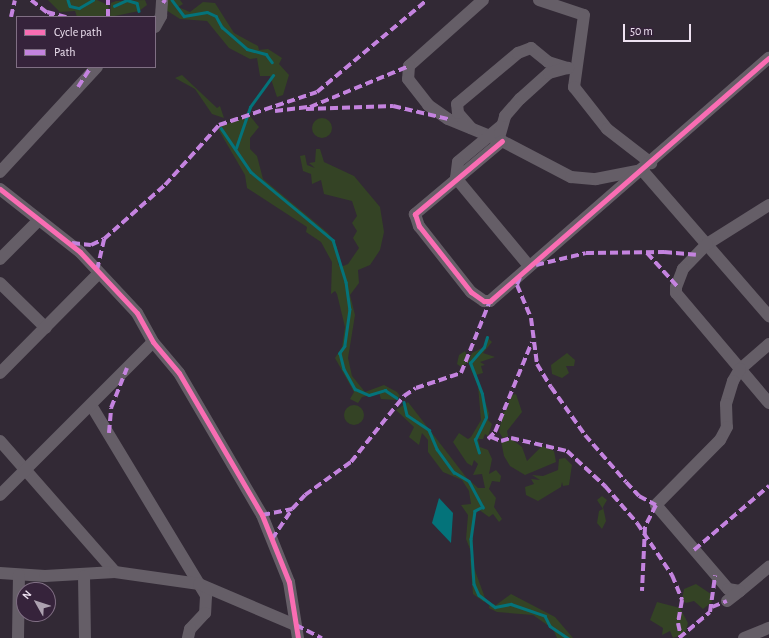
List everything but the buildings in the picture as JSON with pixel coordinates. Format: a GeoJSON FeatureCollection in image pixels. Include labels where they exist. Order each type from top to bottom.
{"type":"FeatureCollection","features":[{"type":"Feature","properties":{"kind":"street"},"geometry":{"type":"LineString","coordinates":[[156,25],[161,16],[162,0]]}},
{"type":"Feature","properties":{"kind":"street"},"geometry":{"type":"LineString","coordinates":[[483,0],[406,71],[408,79],[428,105],[473,130],[496,138],[571,177],[596,179],[647,166]]}},
{"type":"Feature","properties":{"kind":"street"},"geometry":{"type":"LineString","coordinates":[[539,0],[584,15],[573,67],[574,87],[584,103],[647,166],[707,244],[769,316]]}},
{"type":"Feature","properties":{"kind":"street"},"geometry":{"type":"LineString","coordinates":[[473,130],[458,113],[457,104],[518,53],[530,48],[548,62],[573,67]]}},
{"type":"Feature","properties":{"kind":"street"},"geometry":{"type":"LineString","coordinates":[[573,67],[549,73],[520,99],[501,126],[496,138],[456,178],[420,208],[416,221],[471,292],[490,301],[647,166],[769,58]]}},
{"type":"Feature","properties":{"kind":"street"},"geometry":{"type":"LineString","coordinates":[[0,172],[96,68]]}},
{"type":"Feature","properties":{"kind":"street"},"geometry":{"type":"LineString","coordinates":[[456,178],[529,266]]}},
{"type":"Feature","properties":{"kind":"street"},"geometry":{"type":"LineString","coordinates":[[0,189],[80,252],[98,274],[137,313],[153,342],[179,373],[262,515],[285,571],[298,638]]}},
{"type":"Feature","properties":{"kind":"street"},"geometry":{"type":"LineString","coordinates":[[769,205],[707,244],[683,269],[676,293],[769,403]]}},
{"type":"Feature","properties":{"kind":"street"},"geometry":{"type":"LineString","coordinates":[[0,259],[38,220]]}},
{"type":"Feature","properties":{"kind":"street"},"geometry":{"type":"LineString","coordinates":[[0,374],[98,274]]}},
{"type":"Feature","properties":{"kind":"street"},"geometry":{"type":"LineString","coordinates":[[0,283],[46,328]]}},
{"type":"Feature","properties":{"kind":"street"},"geometry":{"type":"LineString","coordinates":[[0,495],[153,342]]}},
{"type":"Feature","properties":{"kind":"street"},"geometry":{"type":"LineString","coordinates":[[740,591],[725,586],[656,505],[720,440],[727,427],[728,392],[740,369],[769,344]]}},
{"type":"Feature","properties":{"kind":"street"},"geometry":{"type":"LineString","coordinates":[[91,405],[199,584],[207,605],[205,613],[190,629],[188,638]]}},
{"type":"Feature","properties":{"kind":"street"},"geometry":{"type":"LineString","coordinates":[[0,441],[115,572]]}},
{"type":"Feature","properties":{"kind":"street"},"geometry":{"type":"LineString","coordinates":[[727,601],[769,567]]}},
{"type":"Feature","properties":{"kind":"street"},"geometry":{"type":"LineString","coordinates":[[0,573],[19,575],[84,576],[115,572],[199,584],[295,625]]}},
{"type":"Feature","properties":{"kind":"street"},"geometry":{"type":"LineString","coordinates":[[18,638],[19,575]]}},
{"type":"Feature","properties":{"kind":"street"},"geometry":{"type":"LineString","coordinates":[[84,576],[85,638]]}},
{"type":"Feature","properties":{"kind":"street"},"geometry":{"type":"LineString","coordinates":[[744,638],[769,628]]}},
{"type":"Feature","properties":{"kind":"green space"},"geometry":{"type":"Polygon","coordinates":[[[48,0],[97,0],[108,5],[109,9],[105,16],[77,16],[75,11],[60,12],[48,0]]]}},
{"type":"Feature","properties":{"kind":"green space"},"geometry":{"type":"Polygon","coordinates":[[[145,0],[147,5],[139,11],[110,16],[111,3],[116,1],[145,0]]]}},
{"type":"Feature","properties":{"kind":"green space"},"geometry":{"type":"Polygon","coordinates":[[[166,0],[180,0],[183,4],[178,7],[190,12],[203,2],[215,3],[234,33],[258,46],[259,50],[268,49],[282,58],[279,64],[289,75],[283,95],[277,97],[270,76],[260,76],[257,58],[250,59],[229,48],[207,21],[180,19],[166,10],[166,0]]]}},
{"type":"Feature","properties":{"kind":"green space"},"geometry":{"type":"Polygon","coordinates":[[[182,75],[217,108],[220,106],[224,118],[212,114],[195,89],[175,78],[182,75]]]}},
{"type":"Feature","properties":{"kind":"green space"},"geometry":{"type":"Polygon","coordinates":[[[250,116],[259,127],[250,138],[250,149],[257,156],[263,179],[328,233],[337,247],[338,264],[341,267],[348,264],[359,248],[353,238],[357,231],[352,223],[357,216],[352,201],[324,194],[321,180],[312,184],[311,174],[303,171],[300,156],[305,155],[307,165],[315,168],[309,163],[315,162],[316,149],[320,149],[324,162],[354,176],[380,207],[384,232],[380,250],[370,265],[358,270],[359,283],[350,295],[355,315],[348,358],[352,376],[365,392],[384,385],[397,392],[400,396],[396,400],[381,399],[379,393],[362,397],[358,403],[350,399],[354,392],[335,358],[342,347],[345,327],[337,294],[335,291],[331,294],[332,262],[321,242],[306,232],[307,227],[247,188],[245,175],[217,127],[250,116]]]}},
{"type":"Feature","properties":{"kind":"green space"},"geometry":{"type":"Polygon","coordinates":[[[322,118],[329,121],[332,128],[329,135],[322,138],[315,135],[312,128],[315,121],[322,118]]]}},
{"type":"Feature","properties":{"kind":"green space"},"geometry":{"type":"Polygon","coordinates":[[[487,337],[492,342],[483,353],[495,357],[480,362],[485,365],[481,366],[483,373],[476,375],[489,413],[488,420],[492,424],[488,436],[485,434],[483,439],[478,439],[480,447],[488,450],[492,459],[489,474],[496,470],[501,476],[500,482],[492,481],[489,489],[496,498],[494,507],[502,519],[499,522],[493,514],[489,517],[478,509],[473,520],[472,554],[466,539],[468,515],[461,505],[471,504],[469,491],[462,480],[443,472],[428,452],[428,440],[422,433],[419,445],[409,437],[414,427],[396,410],[408,402],[466,477],[478,488],[485,488],[482,474],[473,475],[478,464],[474,460],[472,466],[467,463],[453,442],[459,433],[468,439],[471,437],[481,420],[478,386],[468,362],[461,367],[457,364],[459,355],[465,351],[469,360],[472,353],[484,347],[487,337]]]}},
{"type":"Feature","properties":{"kind":"green space"},"geometry":{"type":"Polygon","coordinates":[[[567,353],[575,360],[574,366],[566,366],[569,373],[562,378],[552,374],[551,365],[567,353]]]}},
{"type":"Feature","properties":{"kind":"green space"},"geometry":{"type":"Polygon","coordinates":[[[516,394],[522,412],[507,431],[508,436],[503,438],[499,432],[503,413],[508,408],[509,396],[516,394]]]}},
{"type":"Feature","properties":{"kind":"green space"},"geometry":{"type":"Polygon","coordinates":[[[354,405],[361,408],[364,415],[361,422],[354,425],[347,422],[344,415],[347,408],[354,405]]]}},
{"type":"Feature","properties":{"kind":"green space"},"geometry":{"type":"Polygon","coordinates":[[[510,438],[522,447],[527,461],[542,446],[554,451],[556,462],[525,475],[510,466],[504,456],[501,441],[510,438]]]}},
{"type":"Feature","properties":{"kind":"green space"},"geometry":{"type":"Polygon","coordinates":[[[565,458],[572,465],[569,485],[563,486],[562,482],[561,487],[538,501],[526,495],[525,487],[534,484],[531,479],[540,480],[532,475],[543,476],[558,470],[559,459],[565,458]]]}},
{"type":"Feature","properties":{"kind":"green space"},"geometry":{"type":"Polygon","coordinates":[[[602,496],[607,500],[603,507],[606,521],[602,529],[597,523],[599,511],[603,509],[597,500],[602,496]]]}},
{"type":"Feature","properties":{"kind":"green space"},"geometry":{"type":"Polygon","coordinates":[[[470,557],[485,598],[484,602],[473,594],[470,557]]]}},
{"type":"Feature","properties":{"kind":"green space"},"geometry":{"type":"Polygon","coordinates":[[[696,584],[711,594],[712,602],[703,609],[694,601],[686,603],[682,600],[684,589],[696,584]]]}},
{"type":"Feature","properties":{"kind":"green space"},"geometry":{"type":"Polygon","coordinates":[[[511,594],[555,617],[573,638],[557,638],[553,629],[533,615],[497,612],[489,608],[490,603],[496,605],[511,594]]]}},
{"type":"Feature","properties":{"kind":"green space"},"geometry":{"type":"Polygon","coordinates":[[[657,602],[680,608],[688,623],[685,634],[673,638],[670,631],[662,635],[663,628],[650,620],[657,602]]]}},
{"type":"Feature","properties":{"kind":"water"},"geometry":{"type":"Polygon","coordinates":[[[439,498],[453,513],[451,543],[432,523],[439,498]]]}},
{"type":"Feature","properties":{"kind":"waterway"},"geometry":{"type":"LineString","coordinates":[[68,0],[70,6],[79,8],[93,0]]}},
{"type":"Feature","properties":{"kind":"waterway"},"geometry":{"type":"LineString","coordinates":[[127,0],[137,3],[139,11]]}},
{"type":"Feature","properties":{"kind":"waterway"},"geometry":{"type":"LineString","coordinates":[[114,6],[127,0]]}},
{"type":"Feature","properties":{"kind":"waterway"},"geometry":{"type":"LineString","coordinates":[[172,0],[184,16],[207,12],[216,16],[222,27],[247,49],[266,54],[272,62]]}},
{"type":"Feature","properties":{"kind":"waterway"},"geometry":{"type":"LineString","coordinates":[[236,148],[250,107],[273,75]]}},
{"type":"Feature","properties":{"kind":"waterway"},"geometry":{"type":"LineString","coordinates":[[221,128],[251,172],[333,240],[346,282],[350,309],[345,346],[340,353],[344,369],[355,389],[369,395],[385,390],[397,398]]}},
{"type":"Feature","properties":{"kind":"waterway"},"geometry":{"type":"LineString","coordinates":[[479,453],[475,440],[486,417],[482,394],[470,363],[484,347],[487,337]]}},
{"type":"Feature","properties":{"kind":"waterway"},"geometry":{"type":"LineString","coordinates":[[404,402],[407,415],[429,430],[437,449],[454,472],[469,481],[483,507],[475,511],[471,539],[474,584],[479,595],[495,607],[511,604],[545,616],[550,626],[568,638]]}},
{"type":"Feature","properties":{"kind":"marked path"},"geometry":{"type":"LineString","coordinates":[[11,17],[15,0]]}},
{"type":"Feature","properties":{"kind":"marked path"},"geometry":{"type":"LineString","coordinates":[[31,0],[52,16]]}},
{"type":"Feature","properties":{"kind":"marked path"},"geometry":{"type":"LineString","coordinates":[[108,0],[108,16]]}},
{"type":"Feature","properties":{"kind":"marked path"},"geometry":{"type":"LineString","coordinates":[[72,243],[91,245],[104,239],[165,185],[219,125],[317,92],[427,0]]}},
{"type":"Feature","properties":{"kind":"marked path"},"geometry":{"type":"LineString","coordinates":[[47,12],[62,16]]}},
{"type":"Feature","properties":{"kind":"marked path"},"geometry":{"type":"LineString","coordinates":[[275,111],[310,107],[409,66]]}},
{"type":"Feature","properties":{"kind":"marked path"},"geometry":{"type":"LineString","coordinates":[[78,87],[90,68]]}},
{"type":"Feature","properties":{"kind":"marked path"},"geometry":{"type":"LineString","coordinates":[[306,109],[393,106],[448,119]]}},
{"type":"Feature","properties":{"kind":"marked path"},"geometry":{"type":"LineString","coordinates":[[97,270],[104,239]]}},
{"type":"Feature","properties":{"kind":"marked path"},"geometry":{"type":"LineString","coordinates":[[536,265],[586,253],[664,252],[696,255]]}},
{"type":"Feature","properties":{"kind":"marked path"},"geometry":{"type":"LineString","coordinates":[[647,253],[677,286]]}},
{"type":"Feature","properties":{"kind":"marked path"},"geometry":{"type":"LineString","coordinates":[[520,277],[517,285],[531,318],[537,364],[551,387],[585,435],[639,496],[656,505],[645,527],[642,591]]}},
{"type":"Feature","properties":{"kind":"marked path"},"geometry":{"type":"LineString","coordinates":[[272,539],[292,509],[305,495],[351,462],[404,396],[416,388],[461,373],[490,301]]}},
{"type":"Feature","properties":{"kind":"marked path"},"geometry":{"type":"LineString","coordinates":[[488,439],[495,432],[532,342]]}},
{"type":"Feature","properties":{"kind":"marked path"},"geometry":{"type":"LineString","coordinates":[[109,433],[111,408],[127,368]]}},
{"type":"Feature","properties":{"kind":"marked path"},"geometry":{"type":"LineString","coordinates":[[491,437],[501,441],[511,438],[567,451],[605,486],[637,523],[672,575],[682,600],[678,623],[681,637]]}},
{"type":"Feature","properties":{"kind":"marked path"},"geometry":{"type":"LineString","coordinates":[[694,550],[769,486]]}},
{"type":"Feature","properties":{"kind":"marked path"},"geometry":{"type":"LineString","coordinates":[[262,515],[292,509]]}},
{"type":"Feature","properties":{"kind":"marked path"},"geometry":{"type":"LineString","coordinates":[[679,638],[710,612],[715,575]]}},
{"type":"Feature","properties":{"kind":"marked path"},"geometry":{"type":"LineString","coordinates":[[712,607],[727,601]]}},
{"type":"Feature","properties":{"kind":"marked path"},"geometry":{"type":"LineString","coordinates":[[296,625],[322,638]]}},
{"type":"Feature","properties":{"kind":"cycle path"},"geometry":{"type":"LineString","coordinates":[[502,141],[415,214],[419,226],[471,292],[484,301],[490,301],[769,58]]}},
{"type":"Feature","properties":{"kind":"cycle path"},"geometry":{"type":"LineString","coordinates":[[0,189],[80,252],[137,313],[153,342],[179,373],[262,515],[289,582],[298,638]]}}]}
